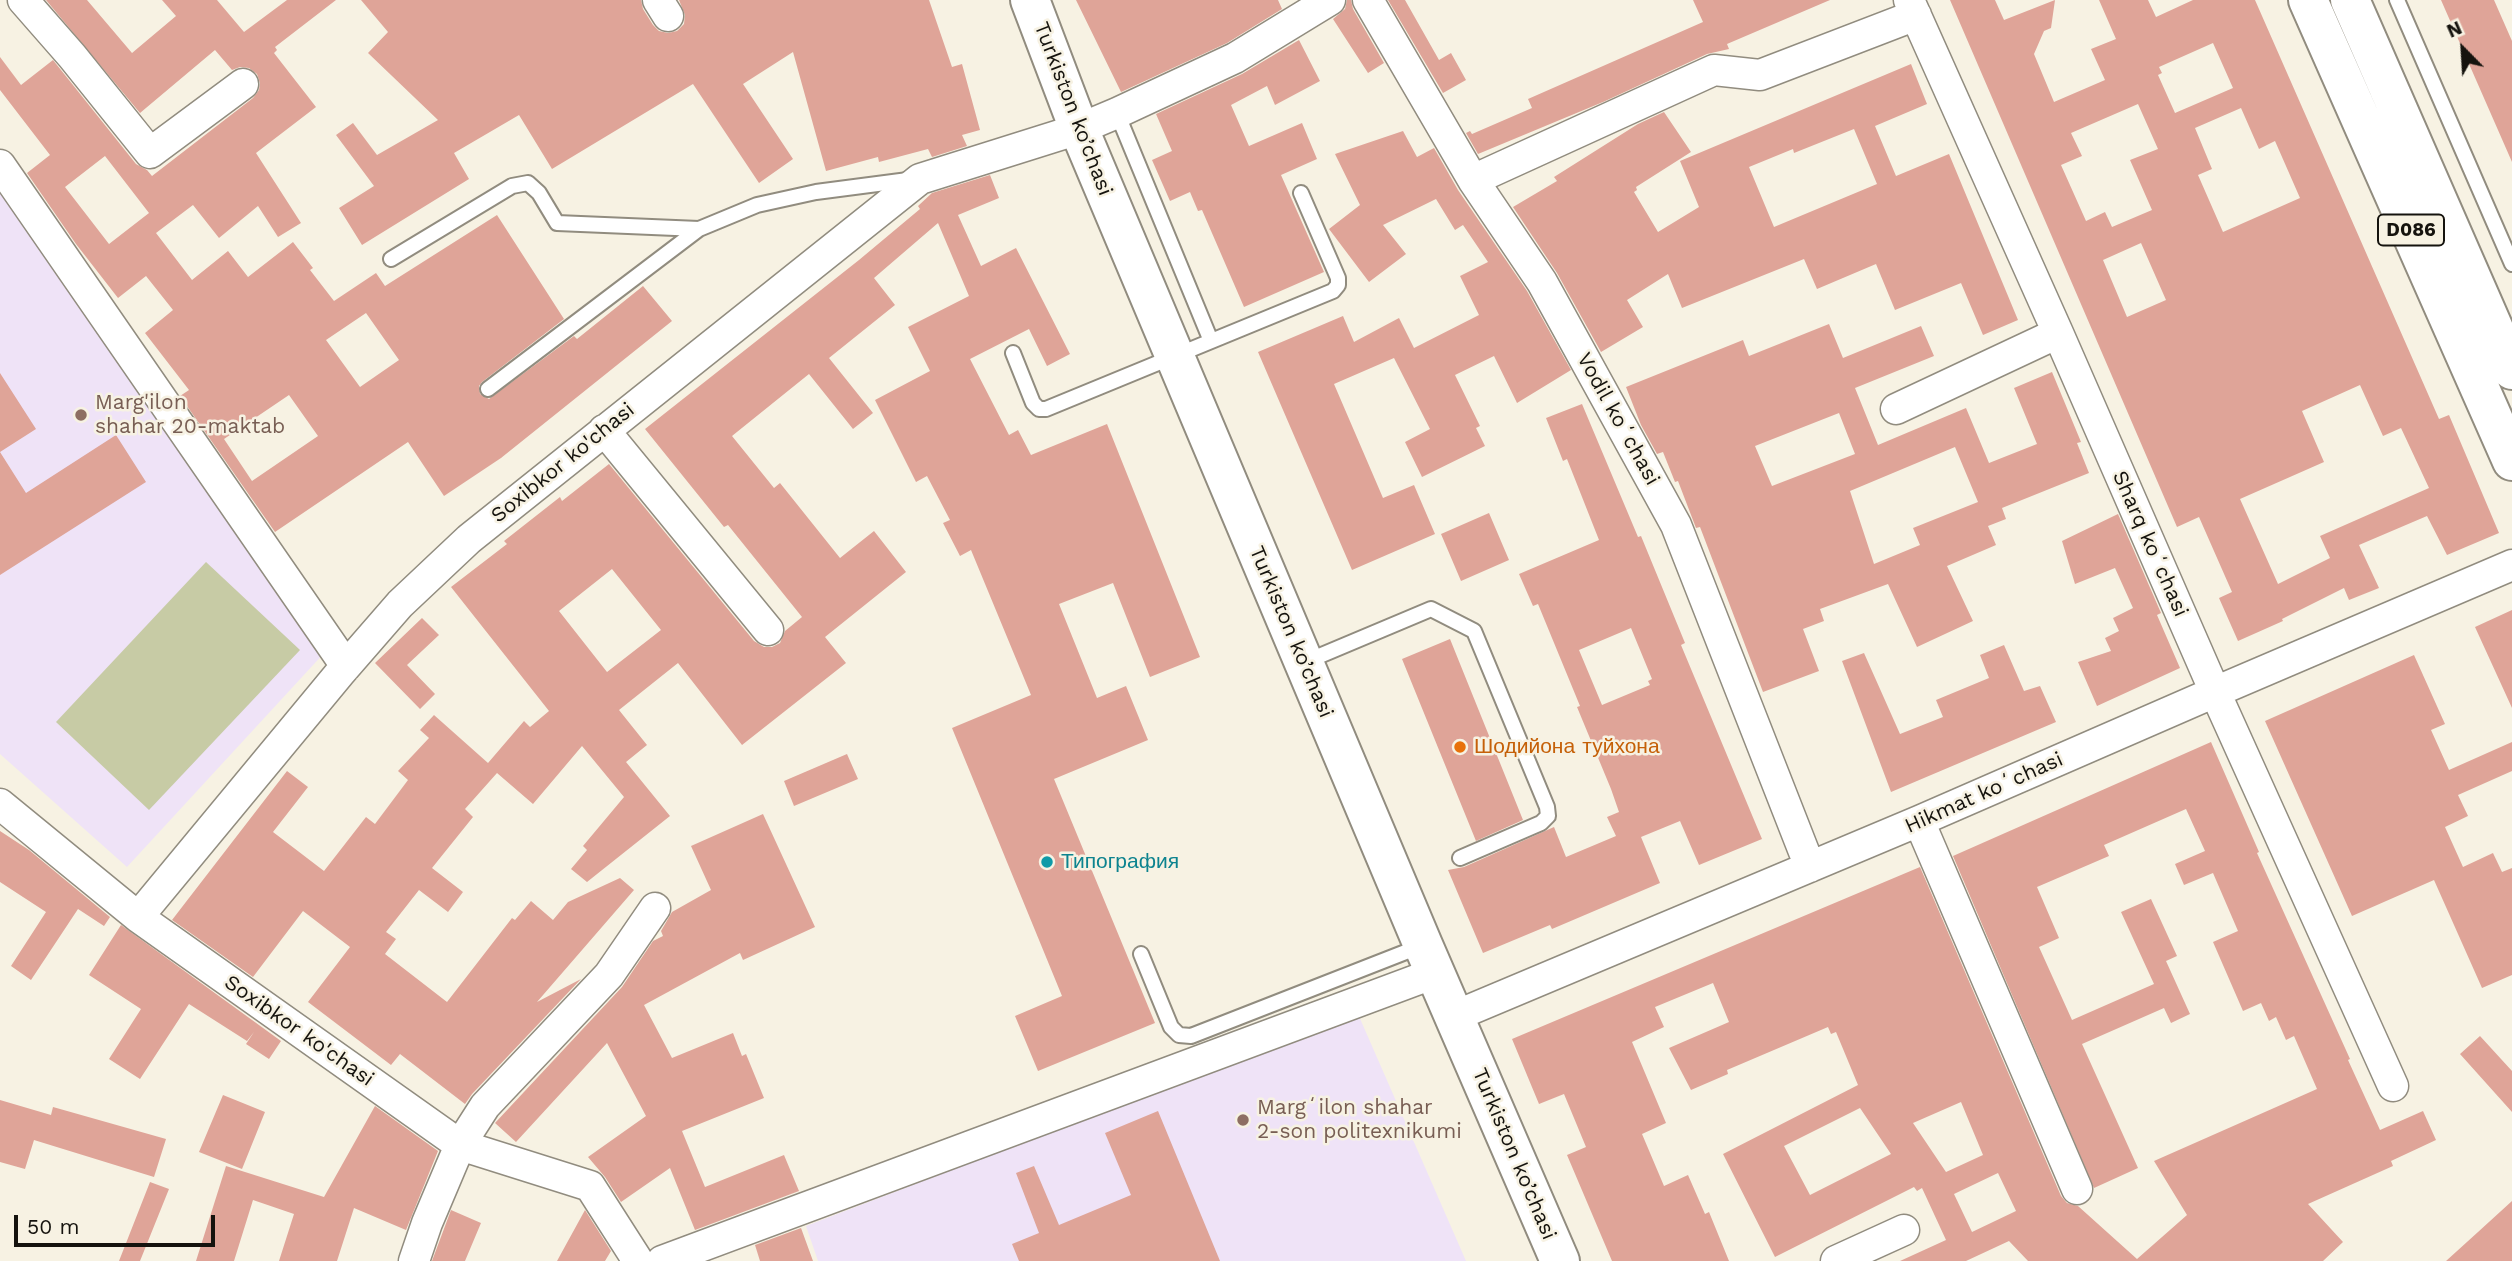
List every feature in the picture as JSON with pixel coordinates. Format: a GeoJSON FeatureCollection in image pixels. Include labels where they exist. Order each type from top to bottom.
{"type":"FeatureCollection","features":[{"type":"Feature","properties":{"kind":"main road","name":"Turkiston ko’chasi"},"geometry":{"type":"LineString","coordinates":[[1030,0],[1079,130],[1429,959],[1560,1261]]}},
{"type":"Feature","properties":{"kind":"main road","name":"D086"},"geometry":{"type":"LineString","coordinates":[[2308,0],[2512,461]]}},
{"type":"Feature","properties":{"kind":"main road","name":"D086"},"geometry":{"type":"LineString","coordinates":[[2350,0],[2512,370]]}},
{"type":"Feature","properties":{"kind":"street"},"geometry":{"type":"LineString","coordinates":[[23,0],[150,153],[243,84]]}},
{"type":"Feature","properties":{"kind":"street","name":"Soxibkor ko'chasi"},"geometry":{"type":"LineString","coordinates":[[138,916],[400,604],[469,539],[920,179],[1079,130],[1235,58],[1330,0]]}},
{"type":"Feature","properties":{"kind":"street","name":"Vodil koʻchasi"},"geometry":{"type":"LineString","coordinates":[[1368,0],[1473,180],[1542,282],[1676,525],[1810,867]]}},
{"type":"Feature","properties":{"kind":"street"},"geometry":{"type":"LineString","coordinates":[[1473,180],[1714,70],[1760,75],[1912,7]]}},
{"type":"Feature","properties":{"kind":"street","name":"Sharq koʻchasi"},"geometry":{"type":"LineString","coordinates":[[1912,7],[2215,692],[2393,1086]]}},
{"type":"Feature","properties":{"kind":"street"},"geometry":{"type":"LineString","coordinates":[[0,165],[346,666]]}},
{"type":"Feature","properties":{"kind":"street"},"geometry":{"type":"LineString","coordinates":[[1896,409],[2058,333]]}},
{"type":"Feature","properties":{"kind":"street"},"geometry":{"type":"LineString","coordinates":[[604,430],[768,630]]}},
{"type":"Feature","properties":{"kind":"street","name":"Hikmat koʻchasi"},"geometry":{"type":"LineString","coordinates":[[1455,1016],[1919,821],[2512,565]]}},
{"type":"Feature","properties":{"kind":"street","name":"Soxibkor ko'chasi"},"geometry":{"type":"LineString","coordinates":[[2,810],[138,916],[460,1144],[590,1185],[638,1261]]}},
{"type":"Feature","properties":{"kind":"street"},"geometry":{"type":"LineString","coordinates":[[1919,821],[2077,1189]]}},
{"type":"Feature","properties":{"kind":"street"},"geometry":{"type":"LineString","coordinates":[[414,1261],[426,1223],[460,1144],[485,1106],[609,975],[655,908]]}},
{"type":"Feature","properties":{"kind":"street"},"geometry":{"type":"LineString","coordinates":[[662,1261],[1429,959]]}},
{"type":"Feature","properties":{"kind":"street"},"geometry":{"type":"LineString","coordinates":[[1836,1261],[1904,1230]]}},
{"type":"Feature","properties":{"kind":"lane"},"geometry":{"type":"LineString","coordinates":[[2397,0],[2512,264]]}},
{"type":"Feature","properties":{"kind":"lane"},"geometry":{"type":"LineString","coordinates":[[1117,113],[1211,341]]}},
{"type":"Feature","properties":{"kind":"lane"},"geometry":{"type":"LineString","coordinates":[[488,389],[699,229],[757,205],[816,192],[920,179]]}},
{"type":"Feature","properties":{"kind":"lane"},"geometry":{"type":"LineString","coordinates":[[391,259],[512,186],[528,183],[539,193],[557,223],[699,229]]}},
{"type":"Feature","properties":{"kind":"lane"},"geometry":{"type":"LineString","coordinates":[[1013,353],[1033,403],[1039,409],[1046,409],[1333,291],[1338,285],[1338,278],[1301,193]]}},
{"type":"Feature","properties":{"kind":"lane"},"geometry":{"type":"LineString","coordinates":[[1303,662],[1431,609],[1474,631],[1548,807],[1548,816],[1541,823],[1460,858]]}},
{"type":"Feature","properties":{"kind":"lane"},"geometry":{"type":"LineString","coordinates":[[1141,954],[1171,1027],[1179,1035],[1191,1036],[1429,959]]}},
{"type":"Feature","properties":{"kind":"shaded area","name":"Marg'ilon shahar 20-maktab"},"geometry":{"type":"Polygon","coordinates":[[[0,180],[326,651],[127,867],[0,754],[0,180]]]}},
{"type":"Feature","properties":{"kind":"shaded area","name":"Margʻilon shahar 2-son politexnikumi"},"geometry":{"type":"Polygon","coordinates":[[[1358,1014],[1466,1261],[818,1261],[806,1226],[1358,1014]]]}},
{"type":"Feature","properties":{"kind":"green space"},"geometry":{"type":"Polygon","coordinates":[[[206,562],[300,650],[149,810],[56,722],[206,562]]]}},
{"type":"Feature","properties":{"kind":"building"},"geometry":{"type":"Polygon","coordinates":[[[46,0],[87,0],[132,53],[176,16],[162,0],[217,0],[244,32],[287,0],[336,0],[275,47],[277,50],[274,53],[316,107],[256,153],[301,223],[278,237],[258,206],[219,238],[193,205],[156,233],[192,280],[228,251],[248,277],[293,242],[334,301],[376,273],[385,286],[497,215],[564,319],[482,382],[479,386],[480,394],[489,399],[574,336],[577,339],[643,286],[672,321],[501,458],[444,496],[408,442],[275,532],[180,396],[189,390],[145,333],[173,310],[146,276],[118,298],[76,244],[27,173],[50,155],[0,90],[0,57],[21,85],[53,60],[136,164],[152,176],[253,98],[260,83],[257,74],[249,68],[232,70],[215,50],[140,113],[46,0]],[[105,156],[65,187],[109,244],[149,213],[105,156]],[[366,313],[326,340],[360,387],[399,360],[366,313]],[[289,395],[224,439],[252,481],[318,436],[289,395]]]}},
{"type":"Feature","properties":{"kind":"building"},"geometry":{"type":"Polygon","coordinates":[[[361,0],[641,0],[653,25],[659,31],[668,33],[677,31],[684,24],[685,15],[679,0],[929,0],[952,67],[962,64],[980,130],[962,135],[967,146],[932,157],[928,149],[879,162],[878,157],[826,171],[793,52],[743,84],[793,159],[759,183],[693,84],[552,169],[519,115],[454,153],[469,179],[362,245],[339,208],[374,186],[336,135],[353,123],[377,155],[438,120],[368,53],[388,32],[361,0]]]}},
{"type":"Feature","properties":{"kind":"building"},"geometry":{"type":"Polygon","coordinates":[[[1076,0],[1278,0],[1282,9],[1227,43],[1121,92],[1076,0]]]}},
{"type":"Feature","properties":{"kind":"building"},"geometry":{"type":"Polygon","coordinates":[[[1347,0],[1351,0],[1353,9],[1384,63],[1368,73],[1333,19],[1345,9],[1347,0]]]}},
{"type":"Feature","properties":{"kind":"building"},"geometry":{"type":"Polygon","coordinates":[[[1388,0],[1405,0],[1439,60],[1451,53],[1466,80],[1443,93],[1388,0]]]}},
{"type":"Feature","properties":{"kind":"building"},"geometry":{"type":"Polygon","coordinates":[[[1693,0],[1830,0],[1727,44],[1729,49],[1707,54],[1603,102],[1478,154],[1466,133],[1470,131],[1472,134],[1532,108],[1528,99],[1703,22],[1693,0]]]}},
{"type":"Feature","properties":{"kind":"building"},"geometry":{"type":"Polygon","coordinates":[[[1950,0],[1995,0],[2004,20],[2055,0],[2051,28],[2044,31],[2034,54],[2054,102],[2105,80],[2091,49],[2116,39],[2099,0],[2148,0],[2156,17],[2193,0],[2255,0],[2439,419],[2449,415],[2499,533],[2447,555],[2427,516],[2359,545],[2379,588],[2349,600],[2344,588],[2282,619],[2283,621],[2238,641],[2219,598],[2232,592],[2199,517],[2177,527],[1950,0]],[[2213,43],[2159,67],[2162,73],[2158,75],[2175,113],[2233,88],[2213,43]],[[2138,104],[2071,133],[2082,156],[2061,165],[2086,221],[2105,212],[2112,227],[2152,210],[2130,160],[2158,149],[2138,104]],[[2241,108],[2195,128],[2212,169],[2198,175],[2223,232],[2300,198],[2275,141],[2259,149],[2241,108]],[[2141,243],[2103,260],[2127,317],[2166,300],[2141,243]],[[2360,385],[2302,411],[2324,462],[2240,499],[2278,584],[2330,558],[2320,536],[2429,488],[2401,428],[2383,436],[2360,385]]]}},
{"type":"Feature","properties":{"kind":"building"},"geometry":{"type":"Polygon","coordinates":[[[2441,0],[2494,0],[2512,41],[2512,162],[2441,0]]]}},
{"type":"Feature","properties":{"kind":"building"},"geometry":{"type":"Polygon","coordinates":[[[1299,40],[1320,81],[1275,105],[1267,86],[1231,105],[1249,146],[1302,123],[1317,159],[1281,175],[1324,272],[1244,307],[1202,210],[1198,211],[1190,192],[1170,201],[1152,160],[1172,151],[1156,114],[1242,74],[1299,40]]]}},
{"type":"Feature","properties":{"kind":"building"},"geometry":{"type":"Polygon","coordinates":[[[1911,64],[1927,104],[1875,126],[1896,176],[1949,154],[2018,320],[1983,335],[1961,283],[1895,310],[1876,264],[1817,289],[1804,259],[1682,308],[1668,274],[1627,300],[1643,327],[1601,352],[1557,273],[1513,207],[1557,181],[1554,177],[1638,124],[1664,112],[1691,152],[1636,187],[1634,192],[1658,232],[1699,207],[1680,161],[1911,64]],[[1854,129],[1794,153],[1793,149],[1749,167],[1774,227],[1877,184],[1854,129]]]}},
{"type":"Feature","properties":{"kind":"building"},"geometry":{"type":"Polygon","coordinates":[[[1403,131],[1417,157],[1434,148],[1458,190],[1527,291],[1571,370],[1517,403],[1494,356],[1455,375],[1480,426],[1476,428],[1485,446],[1422,477],[1405,442],[1430,429],[1394,358],[1334,384],[1383,498],[1414,485],[1435,534],[1352,570],[1258,352],[1343,316],[1354,342],[1399,318],[1414,348],[1479,315],[1460,276],[1488,262],[1463,225],[1455,230],[1436,199],[1383,225],[1406,254],[1369,282],[1329,229],[1360,205],[1335,154],[1403,131]]]}},
{"type":"Feature","properties":{"kind":"building"},"geometry":{"type":"Polygon","coordinates":[[[990,175],[999,198],[958,215],[981,266],[1016,248],[1070,354],[1047,366],[1029,329],[970,359],[1009,435],[1018,430],[1031,455],[1107,424],[1200,657],[1150,677],[1113,583],[1059,604],[1097,698],[1126,686],[1148,740],[1054,779],[1155,1023],[1038,1071],[1015,1016],[1062,996],[952,728],[1031,695],[971,550],[960,556],[943,523],[950,520],[927,476],[916,482],[875,400],[930,371],[908,327],[969,296],[938,223],[874,278],[895,305],[829,358],[873,413],[853,429],[809,374],[732,436],[774,488],[780,483],[840,558],[874,531],[906,572],[825,637],[846,663],[742,745],[678,663],[619,710],[647,745],[626,762],[670,816],[587,882],[571,869],[587,850],[583,846],[624,797],[582,746],[533,804],[497,773],[465,809],[473,817],[432,868],[463,892],[448,912],[419,890],[386,932],[396,939],[385,954],[447,1002],[512,918],[515,920],[531,901],[553,920],[568,902],[620,878],[634,890],[537,1002],[581,979],[465,1104],[400,1054],[391,1065],[308,1002],[350,947],[303,911],[253,977],[172,920],[287,771],[308,787],[273,832],[324,871],[366,817],[375,824],[408,780],[398,771],[429,738],[420,730],[434,715],[488,763],[524,721],[530,727],[549,711],[451,587],[507,544],[504,541],[560,497],[562,501],[609,464],[754,641],[764,647],[780,643],[785,631],[802,617],[728,525],[724,527],[645,429],[859,260],[920,209],[918,206],[932,193],[990,175]],[[612,569],[559,611],[607,672],[661,630],[612,569]]]}},
{"type":"Feature","properties":{"kind":"building"},"geometry":{"type":"Polygon","coordinates":[[[1829,324],[1843,358],[1921,326],[1934,356],[1855,388],[1878,445],[1966,408],[1989,463],[2037,444],[2014,388],[2052,372],[2081,442],[2077,443],[2089,473],[2002,508],[2006,519],[1988,526],[1996,545],[1947,566],[1973,621],[1917,647],[1888,584],[1820,609],[1824,621],[1803,629],[1819,671],[1763,692],[1700,527],[1696,528],[1678,481],[1675,482],[1663,452],[1657,454],[1641,425],[1626,387],[1743,340],[1749,356],[1829,324]],[[1839,413],[1755,446],[1772,486],[1855,454],[1839,413]],[[1955,447],[1850,491],[1874,564],[1920,545],[1913,528],[1978,502],[1955,447]]]}},
{"type":"Feature","properties":{"kind":"building"},"geometry":{"type":"Polygon","coordinates":[[[0,373],[36,429],[0,452],[0,373]]]}},
{"type":"Feature","properties":{"kind":"building"},"geometry":{"type":"Polygon","coordinates":[[[1582,404],[1638,537],[1641,536],[1685,643],[1681,645],[1762,839],[1699,865],[1680,821],[1641,837],[1660,883],[1552,929],[1550,925],[1483,953],[1448,870],[1464,867],[1554,827],[1566,857],[1616,836],[1607,817],[1619,812],[1577,707],[1580,706],[1538,604],[1533,606],[1519,574],[1599,540],[1567,459],[1563,461],[1546,418],[1582,404]],[[1631,628],[1579,650],[1602,705],[1650,685],[1648,681],[1652,679],[1631,628]]]}},
{"type":"Feature","properties":{"kind":"building"},"geometry":{"type":"Polygon","coordinates":[[[116,435],[146,482],[0,575],[0,452],[26,493],[116,435]]]}},
{"type":"Feature","properties":{"kind":"building"},"geometry":{"type":"Polygon","coordinates":[[[1489,513],[1509,560],[1461,581],[1441,534],[1489,513]]]}},
{"type":"Feature","properties":{"kind":"building"},"geometry":{"type":"Polygon","coordinates":[[[2118,514],[2161,613],[2157,615],[2180,668],[2097,706],[2078,662],[2111,651],[2105,638],[2119,631],[2113,618],[2133,608],[2115,568],[2075,584],[2062,541],[2118,514]]]}},
{"type":"Feature","properties":{"kind":"building"},"geometry":{"type":"Polygon","coordinates":[[[2512,610],[2512,708],[2475,627],[2512,610]]]}},
{"type":"Feature","properties":{"kind":"building"},"geometry":{"type":"Polygon","coordinates":[[[422,618],[439,635],[407,665],[435,694],[420,709],[375,663],[422,618]]]}},
{"type":"Feature","properties":{"kind":"building"},"geometry":{"type":"Polygon","coordinates":[[[1450,639],[1523,820],[1476,841],[1402,659],[1450,639]]]}},
{"type":"Feature","properties":{"kind":"building"},"geometry":{"type":"Polygon","coordinates":[[[2004,645],[2024,691],[2040,686],[2056,722],[1891,792],[1842,661],[1864,653],[1900,734],[1943,717],[1936,700],[1989,678],[1980,655],[2004,645]]]}},
{"type":"Feature","properties":{"kind":"building"},"geometry":{"type":"Polygon","coordinates":[[[2414,655],[2445,724],[2431,730],[2449,770],[2512,742],[2512,771],[2458,795],[2468,816],[2445,827],[2463,867],[2493,853],[2502,872],[2512,868],[2512,975],[2482,988],[2434,880],[2352,916],[2265,721],[2414,655]]]}},
{"type":"Feature","properties":{"kind":"building"},"geometry":{"type":"Polygon","coordinates":[[[2211,742],[2259,852],[2257,853],[2380,1130],[2423,1111],[2436,1140],[2391,1161],[2393,1166],[2308,1204],[2343,1242],[2323,1261],[2028,1261],[2009,1241],[1966,1261],[1900,1261],[1946,1240],[1922,1188],[1917,1191],[1914,1187],[1775,1257],[1723,1154],[1858,1085],[1836,1032],[1831,1034],[1828,1027],[1727,1070],[1728,1074],[1691,1090],[1669,1048],[1729,1022],[1713,983],[1655,1007],[1664,1027],[1632,1042],[1666,1123],[1642,1134],[1664,1186],[1688,1175],[1705,1214],[1709,1212],[1729,1261],[1612,1261],[1567,1155],[1586,1147],[1564,1094],[1539,1104],[1512,1039],[1920,867],[2061,1196],[2067,1203],[2078,1206],[2137,1259],[2187,1215],[2154,1161],[2317,1089],[2294,1036],[2286,1040],[2276,1017],[2269,1021],[2261,1003],[2243,1011],[2213,942],[2238,931],[2213,873],[2184,885],[2175,864],[2205,851],[2186,809],[2104,845],[2109,856],[2037,887],[2059,938],[2039,947],[2072,1020],[2154,984],[2121,912],[2151,899],[2177,956],[2166,961],[2190,1014],[2171,1023],[2164,1008],[2082,1044],[2138,1168],[2094,1188],[1953,856],[2211,742]],[[1961,1102],[1913,1123],[1946,1172],[1983,1155],[1961,1102]],[[1860,1108],[1784,1146],[1810,1195],[1891,1154],[1860,1108]],[[1998,1173],[1954,1194],[1972,1232],[2016,1211],[1998,1173]]]}},
{"type":"Feature","properties":{"kind":"building"},"geometry":{"type":"Polygon","coordinates":[[[847,754],[858,779],[794,806],[784,781],[847,754]]]}},
{"type":"Feature","properties":{"kind":"building"},"geometry":{"type":"Polygon","coordinates":[[[763,814],[815,927],[743,960],[740,953],[644,1005],[672,1058],[733,1033],[742,1056],[746,1054],[764,1098],[682,1131],[705,1187],[784,1155],[799,1191],[695,1230],[670,1168],[621,1202],[588,1157],[646,1116],[607,1043],[516,1142],[495,1123],[622,987],[653,941],[663,936],[661,931],[672,912],[711,890],[691,846],[763,814]]]}},
{"type":"Feature","properties":{"kind":"building"},"geometry":{"type":"Polygon","coordinates":[[[0,831],[29,850],[110,917],[104,926],[78,909],[31,980],[11,966],[46,912],[0,882],[0,831]]]}},
{"type":"Feature","properties":{"kind":"building"},"geometry":{"type":"Polygon","coordinates":[[[121,925],[281,1041],[269,1059],[246,1044],[254,1032],[247,1041],[189,1004],[140,1079],[109,1059],[141,1009],[89,975],[121,925]]]}},
{"type":"Feature","properties":{"kind":"building"},"geometry":{"type":"Polygon","coordinates":[[[2480,1036],[2512,1071],[2512,1112],[2460,1054],[2480,1036]]]}},
{"type":"Feature","properties":{"kind":"building"},"geometry":{"type":"Polygon","coordinates":[[[223,1095],[265,1112],[242,1169],[199,1152],[223,1095]]]}},
{"type":"Feature","properties":{"kind":"building"},"geometry":{"type":"Polygon","coordinates":[[[0,1100],[51,1115],[53,1107],[166,1139],[154,1177],[34,1140],[25,1169],[0,1162],[0,1100]]]}},
{"type":"Feature","properties":{"kind":"building"},"geometry":{"type":"Polygon","coordinates":[[[375,1106],[438,1151],[406,1230],[354,1208],[337,1261],[279,1261],[294,1214],[253,1200],[234,1261],[196,1261],[226,1166],[324,1197],[375,1106]]]}},
{"type":"Feature","properties":{"kind":"building"},"geometry":{"type":"Polygon","coordinates":[[[1158,1111],[1220,1261],[1019,1261],[1012,1244],[1039,1233],[1016,1173],[1034,1166],[1059,1225],[1131,1195],[1105,1133],[1158,1111]]]}},
{"type":"Feature","properties":{"kind":"building"},"geometry":{"type":"Polygon","coordinates":[[[150,1182],[169,1189],[140,1261],[119,1261],[150,1182]]]}},
{"type":"Feature","properties":{"kind":"building"},"geometry":{"type":"Polygon","coordinates":[[[2512,1201],[2512,1261],[2446,1261],[2478,1232],[2512,1201]]]}},
{"type":"Feature","properties":{"kind":"building"},"geometry":{"type":"Polygon","coordinates":[[[451,1210],[481,1223],[465,1261],[432,1261],[451,1210]]]}},
{"type":"Feature","properties":{"kind":"building"},"geometry":{"type":"Polygon","coordinates":[[[585,1210],[611,1251],[605,1261],[557,1261],[585,1210]]]}},
{"type":"Feature","properties":{"kind":"building"},"geometry":{"type":"Polygon","coordinates":[[[801,1228],[813,1261],[760,1261],[755,1245],[801,1228]]]}},
{"type":"Feature","properties":{"kind":"place","name":"Marg'ilon shahar 20-maktab"},"geometry":{"type":"Point","coordinates":[81,415]}},
{"type":"Feature","properties":{"kind":"place","name":"Шодийона туйхона"},"geometry":{"type":"Point","coordinates":[1460,747]}},
{"type":"Feature","properties":{"kind":"place","name":"Типография"},"geometry":{"type":"Point","coordinates":[1047,862]}},
{"type":"Feature","properties":{"kind":"place","name":"Margʻilon shahar 2-son politexnikumi"},"geometry":{"type":"Point","coordinates":[1243,1120]}}]}
